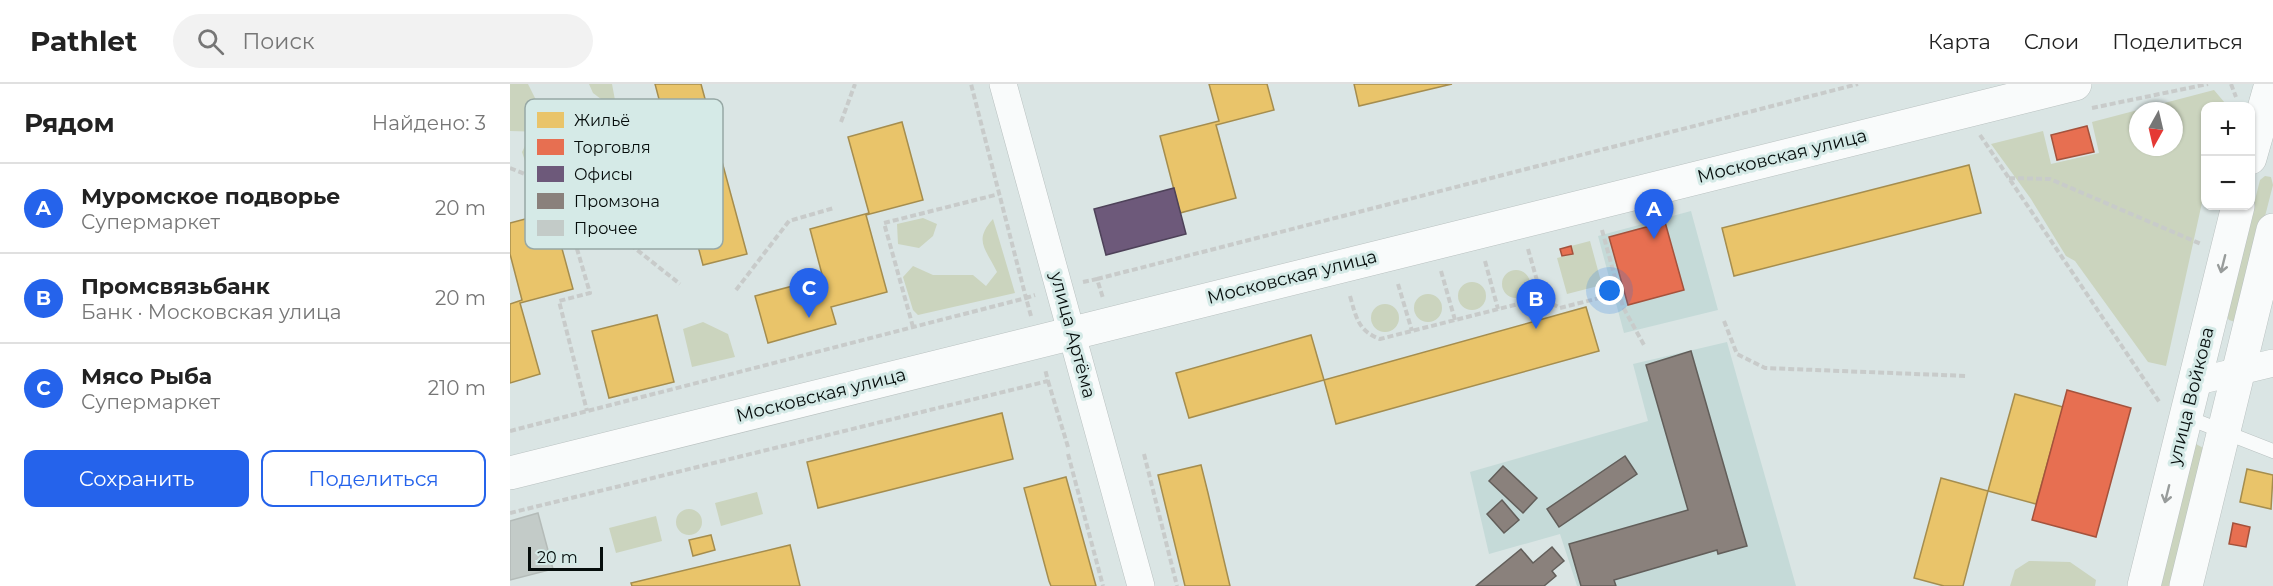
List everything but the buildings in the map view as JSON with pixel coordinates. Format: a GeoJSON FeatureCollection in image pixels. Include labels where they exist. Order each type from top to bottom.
{"type":"FeatureCollection","features":[{"type":"Feature","properties":{"kind":"street","name":"улица Артёма"},"geometry":{"type":"LineString","coordinates":[[1004,84],[1141,586]]}},
{"type":"Feature","properties":{"kind":"street","name":"Московская улица"},"geometry":{"type":"LineString","coordinates":[[510,473],[2075,84]]}},
{"type":"Feature","properties":{"kind":"street"},"geometry":{"type":"LineString","coordinates":[[2251,156],[2271,84]]}},
{"type":"Feature","properties":{"kind":"street","name":"улица Войкова"},"geometry":{"type":"LineString","coordinates":[[2144,586],[2174,412],[2194,382],[2237,210]]}},
{"type":"Feature","properties":{"kind":"street"},"geometry":{"type":"LineString","coordinates":[[2186,586],[2273,230]]}},
{"type":"Feature","properties":{"kind":"street"},"geometry":{"type":"LineString","coordinates":[[2194,382],[2273,363]]}},
{"type":"Feature","properties":{"kind":"lane"},"geometry":{"type":"LineString","coordinates":[[2174,412],[2273,451]]}},
{"type":"Feature","properties":{"kind":"path"},"geometry":{"type":"LineString","coordinates":[[841,122],[855,84]]}},
{"type":"Feature","properties":{"kind":"path"},"geometry":{"type":"LineString","coordinates":[[510,431],[1026,298],[971,84]]}},
{"type":"Feature","properties":{"kind":"path"},"geometry":{"type":"LineString","coordinates":[[1097,279],[1858,84]]}},
{"type":"Feature","properties":{"kind":"path"},"geometry":{"type":"LineString","coordinates":[[2231,84],[2236,95],[2236,102]]}},
{"type":"Feature","properties":{"kind":"path"},"geometry":{"type":"LineString","coordinates":[[1979,134],[2174,412]]}},
{"type":"Feature","properties":{"kind":"path"},"geometry":{"type":"LineString","coordinates":[[510,168],[525,174]]}},
{"type":"Feature","properties":{"kind":"path"},"geometry":{"type":"LineString","coordinates":[[2009,178],[2050,179],[2202,244]]}},
{"type":"Feature","properties":{"kind":"path"},"geometry":{"type":"LineString","coordinates":[[913,327],[884,224],[999,194]]}},
{"type":"Feature","properties":{"kind":"path"},"geometry":{"type":"LineString","coordinates":[[736,290],[789,221],[834,208]]}},
{"type":"Feature","properties":{"kind":"path"},"geometry":{"type":"LineString","coordinates":[[1602,229],[1623,307],[1644,345]]}},
{"type":"Feature","properties":{"kind":"path"},"geometry":{"type":"LineString","coordinates":[[1528,248],[1542,298]]}},
{"type":"Feature","properties":{"kind":"path"},"geometry":{"type":"LineString","coordinates":[[577,249],[590,293],[559,301],[587,411]]}},
{"type":"Feature","properties":{"kind":"path"},"geometry":{"type":"LineString","coordinates":[[636,249],[680,284]]}},
{"type":"Feature","properties":{"kind":"path"},"geometry":{"type":"LineString","coordinates":[[1484,260],[1498,309]]}},
{"type":"Feature","properties":{"kind":"path"},"geometry":{"type":"LineString","coordinates":[[1441,272],[1455,320]]}},
{"type":"Feature","properties":{"kind":"path"},"geometry":{"type":"LineString","coordinates":[[1398,284],[1412,331]]}},
{"type":"Feature","properties":{"kind":"path"},"geometry":{"type":"LineString","coordinates":[[1350,296],[1358,325],[1367,334],[1380,339],[1542,298],[1560,308],[1618,293]]}},
{"type":"Feature","properties":{"kind":"path"},"geometry":{"type":"LineString","coordinates":[[1724,321],[1737,354],[1765,368],[1967,376]]}},
{"type":"Feature","properties":{"kind":"path"},"geometry":{"type":"LineString","coordinates":[[1048,381],[1068,447]]}},
{"type":"Feature","properties":{"kind":"path"},"geometry":{"type":"LineString","coordinates":[[1068,454],[1103,586]]}},
{"type":"Feature","properties":{"kind":"path"},"geometry":{"type":"LineString","coordinates":[[1144,454],[1177,586]]}},
{"type":"Feature","properties":{"kind":"shaded area"},"geometry":{"type":"Polygon","coordinates":[[[1691,211],[1718,310],[1624,333],[1598,236],[1691,211]]]}},
{"type":"Feature","properties":{"kind":"shaded area"},"geometry":{"type":"Polygon","coordinates":[[[1727,342],[1796,586],[1577,586],[1560,534],[1489,554],[1470,472],[1648,421],[1633,364],[1727,342]]]}},
{"type":"Feature","properties":{"kind":"green space"},"geometry":{"type":"Polygon","coordinates":[[[510,84],[528,84],[536,99],[525,99],[525,131],[510,131],[510,84]]]}},
{"type":"Feature","properties":{"kind":"green space"},"geometry":{"type":"Polygon","coordinates":[[[589,84],[612,84],[615,99],[601,99],[593,93],[589,84]]]}},
{"type":"Feature","properties":{"kind":"green space"},"geometry":{"type":"Polygon","coordinates":[[[2214,90],[2224,102],[2201,102],[2201,207],[2166,366],[2148,362],[2075,261],[2066,256],[2031,199],[1991,144],[2043,131],[2051,164],[2099,153],[2092,122],[2129,112],[2129,156],[2183,156],[2183,102],[2168,102],[2214,90]]]}},
{"type":"Feature","properties":{"kind":"green space"},"geometry":{"type":"Polygon","coordinates":[[[2265,176],[2271,177],[2273,185],[2239,318],[2235,322],[2229,320],[2226,315],[2252,210],[2255,210],[2260,180],[2265,176]]]}},
{"type":"Feature","properties":{"kind":"green space"},"geometry":{"type":"Polygon","coordinates":[[[923,218],[937,224],[933,236],[919,248],[898,244],[897,224],[923,218]]]}},
{"type":"Feature","properties":{"kind":"green space"},"geometry":{"type":"Polygon","coordinates":[[[993,219],[1015,293],[918,315],[913,310],[903,277],[913,266],[933,275],[973,275],[986,286],[997,272],[983,245],[984,233],[993,219]]]}},
{"type":"Feature","properties":{"kind":"green space"},"geometry":{"type":"Polygon","coordinates":[[[1590,241],[1602,285],[1567,294],[1557,258],[1573,254],[1571,246],[1590,241]]]}},
{"type":"Feature","properties":{"kind":"green space"},"geometry":{"type":"Polygon","coordinates":[[[1516,270],[1526,274],[1530,284],[1526,294],[1516,298],[1506,294],[1502,284],[1506,274],[1516,270]]]}},
{"type":"Feature","properties":{"kind":"green space"},"geometry":{"type":"Polygon","coordinates":[[[1472,282],[1482,286],[1486,296],[1482,306],[1472,310],[1462,306],[1458,296],[1462,286],[1472,282]]]}},
{"type":"Feature","properties":{"kind":"green space"},"geometry":{"type":"Polygon","coordinates":[[[1428,294],[1438,298],[1442,308],[1438,318],[1428,322],[1418,318],[1414,308],[1418,298],[1428,294]]]}},
{"type":"Feature","properties":{"kind":"green space"},"geometry":{"type":"Polygon","coordinates":[[[1385,304],[1395,308],[1399,318],[1395,328],[1385,332],[1375,328],[1371,318],[1375,308],[1385,304]]]}},
{"type":"Feature","properties":{"kind":"green space"},"geometry":{"type":"Polygon","coordinates":[[[703,322],[728,334],[735,357],[692,367],[683,329],[703,322]]]}},
{"type":"Feature","properties":{"kind":"green space"},"geometry":{"type":"Polygon","coordinates":[[[2196,444],[2205,449],[2172,586],[2158,586],[2196,444]]]}},
{"type":"Feature","properties":{"kind":"green space"},"geometry":{"type":"Polygon","coordinates":[[[757,492],[763,514],[721,526],[715,503],[757,492]]]}},
{"type":"Feature","properties":{"kind":"green space"},"geometry":{"type":"Polygon","coordinates":[[[689,509],[698,513],[702,522],[698,531],[689,535],[680,531],[676,522],[680,513],[689,509]]]}},
{"type":"Feature","properties":{"kind":"green space"},"geometry":{"type":"Polygon","coordinates":[[[656,516],[662,541],[616,553],[609,528],[656,516]]]}},
{"type":"Feature","properties":{"kind":"green space"},"geometry":{"type":"Polygon","coordinates":[[[2029,561],[2070,562],[2096,580],[2095,586],[2010,586],[2015,570],[2029,561]]]}},
{"type":"Feature","properties":{"kind":"place","name":"Муромское подворье"},"geometry":{"type":"Point","coordinates":[1654,239]}},
{"type":"Feature","properties":{"kind":"place","name":"Мясо Рыба"},"geometry":{"type":"Point","coordinates":[809,318]}},
{"type":"Feature","properties":{"kind":"place","name":"Промсвязьбанк"},"geometry":{"type":"Point","coordinates":[1536,329]}}]}
